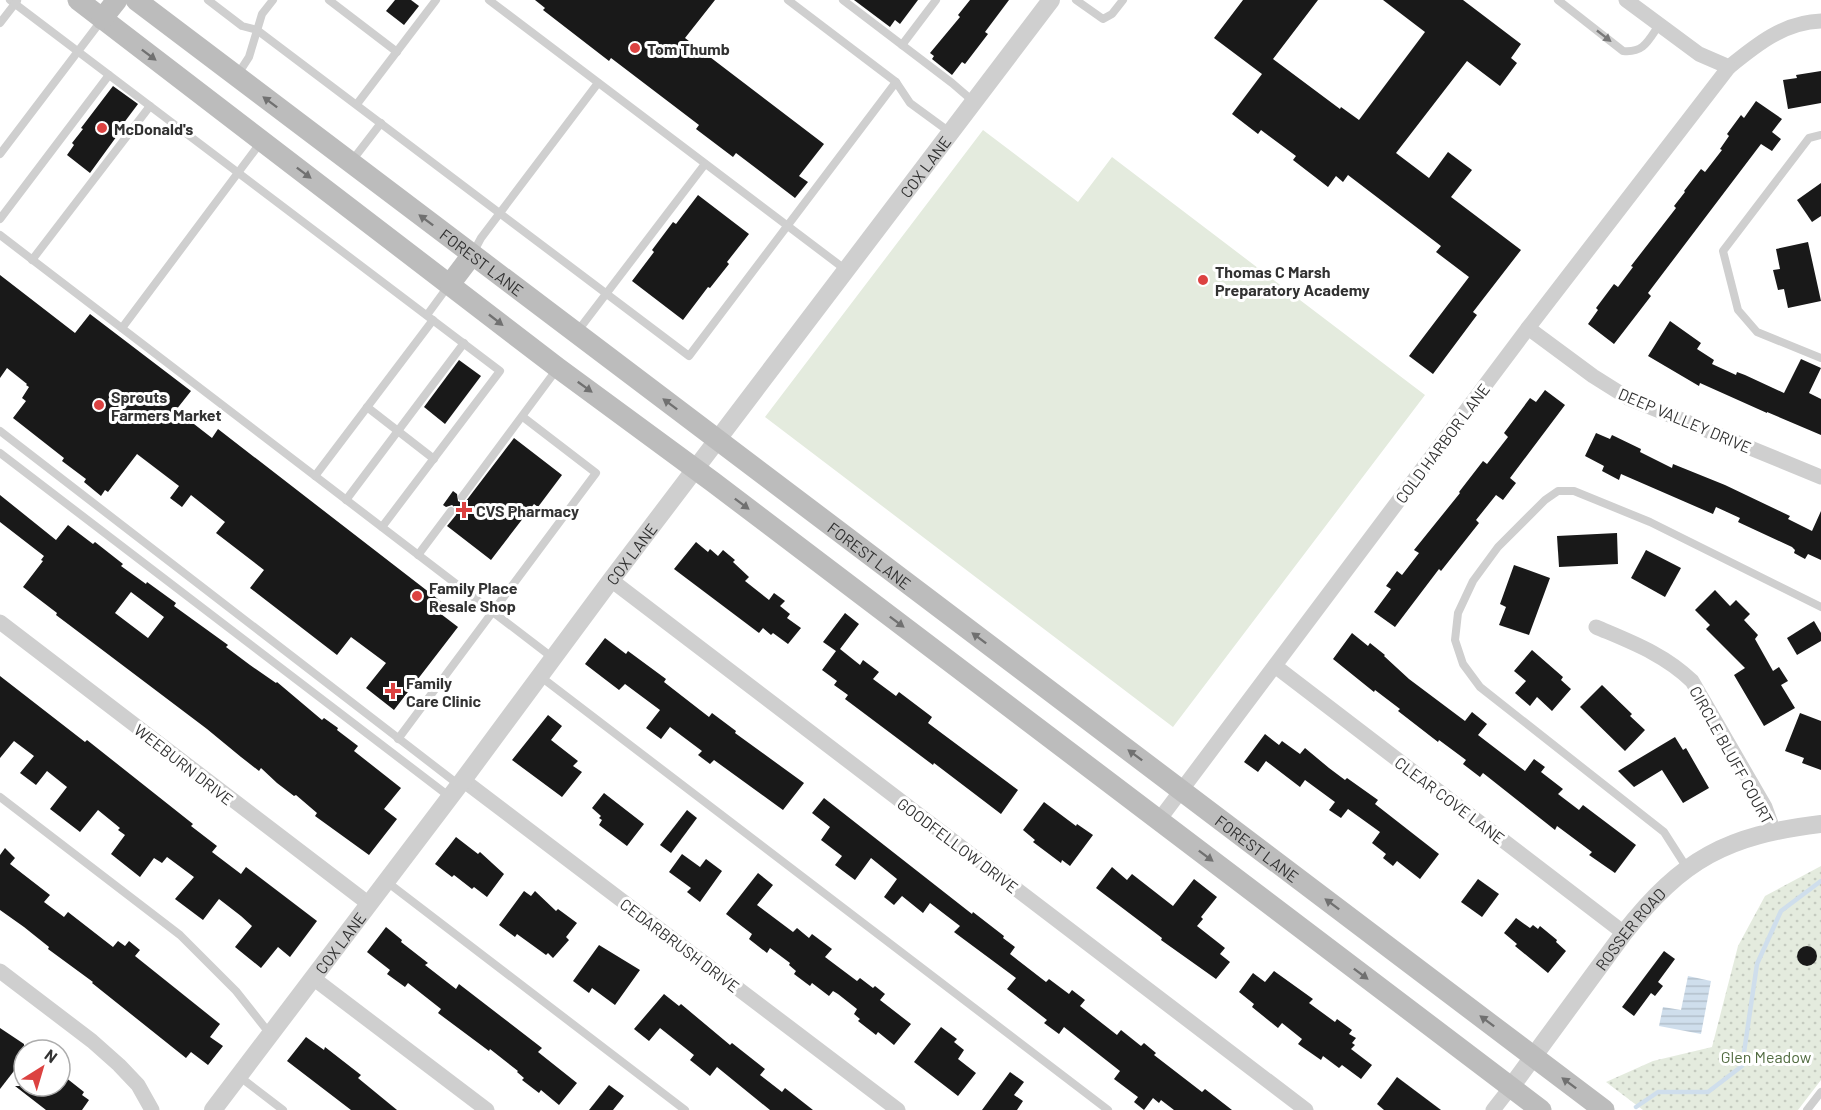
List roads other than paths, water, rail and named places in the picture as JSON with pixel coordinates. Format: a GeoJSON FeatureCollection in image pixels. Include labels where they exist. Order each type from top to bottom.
{"type":"FeatureCollection","features":[{"type":"Feature","properties":{"kind":"main road"},"geometry":{"type":"LineString","coordinates":[[78,0],[558,368],[696,469],[1541,1110]]}},
{"type":"Feature","properties":{"kind":"main road"},"geometry":{"type":"LineString","coordinates":[[102,20],[117,0]]}},
{"type":"Feature","properties":{"kind":"main road","name":"FOREST LANE"},"geometry":{"type":"LineString","coordinates":[[136,0],[1604,1110]]}},
{"type":"Feature","properties":{"kind":"main road"},"geometry":{"type":"LineString","coordinates":[[450,284],[472,255]]}},
{"type":"Feature","properties":{"kind":"street","name":"COX LANE"},"geometry":{"type":"LineString","coordinates":[[213,1110],[1051,0]]}},
{"type":"Feature","properties":{"kind":"street"},"geometry":{"type":"LineString","coordinates":[[1626,0],[1699,54],[1729,67]]}},
{"type":"Feature","properties":{"kind":"street","name":"COLD HARBOR LANE"},"geometry":{"type":"LineString","coordinates":[[1159,820],[1528,328],[1729,67],[1760,42],[1787,28],[1821,21]]}},
{"type":"Feature","properties":{"kind":"street","name":"DEEP VALLEY DRIVE"},"geometry":{"type":"LineString","coordinates":[[1528,328],[1593,376],[1628,398],[1821,477]]}},
{"type":"Feature","properties":{"kind":"street","name":"GOODFELLOW DRIVE"},"geometry":{"type":"LineString","coordinates":[[611,580],[1306,1110]]}},
{"type":"Feature","properties":{"kind":"street","name":"WEEBURN DRIVE"},"geometry":{"type":"LineString","coordinates":[[0,622],[369,904]]}},
{"type":"Feature","properties":{"kind":"street","name":"CIRCLE BLUFF COURT"},"geometry":{"type":"LineString","coordinates":[[1596,627],[1655,652],[1677,666],[1692,681],[1765,807],[1774,832]]}},
{"type":"Feature","properties":{"kind":"street","name":"CLEAR COVE LANE"},"geometry":{"type":"LineString","coordinates":[[1275,666],[1624,933]]}},
{"type":"Feature","properties":{"kind":"street","name":"CEDARBRUSH DRIVE"},"geometry":{"type":"LineString","coordinates":[[457,787],[898,1110]]}},
{"type":"Feature","properties":{"kind":"street","name":"ROSSER ROAD"},"geometry":{"type":"LineString","coordinates":[[1493,1110],[1624,933],[1667,884],[1687,868],[1717,850],[1741,840],[1821,825]]}},
{"type":"Feature","properties":{"kind":"street"},"geometry":{"type":"LineString","coordinates":[[0,971],[92,1041],[119,1065],[138,1085],[152,1110]]}},
{"type":"Feature","properties":{"kind":"street"},"geometry":{"type":"LineString","coordinates":[[313,978],[487,1110]]}},
{"type":"Feature","properties":{"kind":"lane"},"geometry":{"type":"LineString","coordinates":[[208,0],[242,26],[257,30],[689,356],[896,82]]}},
{"type":"Feature","properties":{"kind":"lane"},"geometry":{"type":"LineString","coordinates":[[236,76],[249,57],[262,14],[273,0]]}},
{"type":"Feature","properties":{"kind":"lane"},"geometry":{"type":"LineString","coordinates":[[329,0],[397,52]]}},
{"type":"Feature","properties":{"kind":"lane"},"geometry":{"type":"LineString","coordinates":[[357,105],[436,0]]}},
{"type":"Feature","properties":{"kind":"lane"},"geometry":{"type":"LineString","coordinates":[[489,0],[846,270]]}},
{"type":"Feature","properties":{"kind":"lane"},"geometry":{"type":"LineString","coordinates":[[788,0],[896,82],[910,103],[951,133]]}},
{"type":"Feature","properties":{"kind":"lane"},"geometry":{"type":"LineString","coordinates":[[843,0],[974,102]]}},
{"type":"Feature","properties":{"kind":"lane"},"geometry":{"type":"LineString","coordinates":[[902,45],[936,0]]}},
{"type":"Feature","properties":{"kind":"lane"},"geometry":{"type":"LineString","coordinates":[[1076,0],[1103,19],[1112,14],[1123,0]]}},
{"type":"Feature","properties":{"kind":"lane"},"geometry":{"type":"LineString","coordinates":[[1558,0],[1623,51],[1633,52],[1643,48],[1659,25]]}},
{"type":"Feature","properties":{"kind":"lane"},"geometry":{"type":"LineString","coordinates":[[0,22],[14,1],[500,371],[382,527]]}},
{"type":"Feature","properties":{"kind":"lane"},"geometry":{"type":"LineString","coordinates":[[0,154],[102,20]]}},
{"type":"Feature","properties":{"kind":"lane"},"geometry":{"type":"LineString","coordinates":[[0,219],[109,75]]}},
{"type":"Feature","properties":{"kind":"lane"},"geometry":{"type":"LineString","coordinates":[[472,255],[481,238],[598,83]]}},
{"type":"Feature","properties":{"kind":"lane"},"geometry":{"type":"LineString","coordinates":[[32,260],[150,106]]}},
{"type":"Feature","properties":{"kind":"lane"},"geometry":{"type":"LineString","coordinates":[[350,163],[381,123]]}},
{"type":"Feature","properties":{"kind":"lane"},"geometry":{"type":"LineString","coordinates":[[1821,135],[1809,138],[1723,251],[1738,310],[1757,332],[1821,358]]}},
{"type":"Feature","properties":{"kind":"lane"},"geometry":{"type":"LineString","coordinates":[[122,328],[262,141]]}},
{"type":"Feature","properties":{"kind":"lane"},"geometry":{"type":"LineString","coordinates":[[576,333],[705,164]]}},
{"type":"Feature","properties":{"kind":"lane"},"geometry":{"type":"LineString","coordinates":[[0,235],[553,658]]}},
{"type":"Feature","properties":{"kind":"lane"},"geometry":{"type":"LineString","coordinates":[[315,476],[367,408],[450,284]]}},
{"type":"Feature","properties":{"kind":"lane"},"geometry":{"type":"LineString","coordinates":[[346,500],[464,343]]}},
{"type":"Feature","properties":{"kind":"lane"},"geometry":{"type":"LineString","coordinates":[[462,497],[558,368]]}},
{"type":"Feature","properties":{"kind":"lane"},"geometry":{"type":"LineString","coordinates":[[367,408],[434,459]]}},
{"type":"Feature","properties":{"kind":"lane"},"geometry":{"type":"LineString","coordinates":[[398,739],[596,473],[523,417]]}},
{"type":"Feature","properties":{"kind":"lane"},"geometry":{"type":"LineString","coordinates":[[0,431],[457,787]]}},
{"type":"Feature","properties":{"kind":"lane"},"geometry":{"type":"LineString","coordinates":[[0,453],[457,787]]}},
{"type":"Feature","properties":{"kind":"lane"},"geometry":{"type":"LineString","coordinates":[[1687,868],[1664,832],[1480,687],[1463,664],[1455,640],[1458,613],[1473,581],[1498,547],[1545,500],[1558,491],[1574,491],[1650,522],[1821,607]]}},
{"type":"Feature","properties":{"kind":"lane"},"geometry":{"type":"LineString","coordinates":[[418,555],[451,511]]}},
{"type":"Feature","properties":{"kind":"lane"},"geometry":{"type":"LineString","coordinates":[[540,676],[1108,1110]]}},
{"type":"Feature","properties":{"kind":"lane"},"geometry":{"type":"LineString","coordinates":[[0,797],[180,935],[236,991],[270,1034]]}},
{"type":"Feature","properties":{"kind":"lane"},"geometry":{"type":"LineString","coordinates":[[386,882],[685,1110]]}},
{"type":"Feature","properties":{"kind":"lane"},"geometry":{"type":"LineString","coordinates":[[238,1076],[283,1110]]}},
{"type":"Feature","properties":{"kind":"lane"},"geometry":{"type":"LineString","coordinates":[[1807,1110],[1821,1092]]}},
{"type":"Feature","properties":{"kind":"water"},"geometry":{"type":"Polygon","coordinates":[[[1688,976],[1711,981],[1701,1034],[1659,1026],[1663,1007],[1681,1010],[1688,976]]]}},
{"type":"Feature","properties":{"kind":"waterway"},"geometry":{"type":"LineString","coordinates":[[1636,1107],[1658,1092],[1708,1092],[1742,1066],[1757,964],[1781,911],[1821,881]]}},
{"type":"Feature","properties":{"kind":"place","name":"Tom Thumb"},"geometry":{"type":"Point","coordinates":[635,48]}},
{"type":"Feature","properties":{"kind":"place","name":"McDonald's"},"geometry":{"type":"Point","coordinates":[102,128]}},
{"type":"Feature","properties":{"kind":"place","name":"Thomas C Marsh Preparatory Academy"},"geometry":{"type":"Point","coordinates":[1203,280]}},
{"type":"Feature","properties":{"kind":"place","name":"Sprouts Farmers Market"},"geometry":{"type":"Point","coordinates":[99,405]}},
{"type":"Feature","properties":{"kind":"place","name":"CVS Pharmacy"},"geometry":{"type":"Point","coordinates":[464,510]}},
{"type":"Feature","properties":{"kind":"place","name":"Family Place Resale Shop"},"geometry":{"type":"Point","coordinates":[417,596]}},
{"type":"Feature","properties":{"kind":"place","name":"Family Care Clinic"},"geometry":{"type":"Point","coordinates":[393,691]}},
{"type":"Feature","properties":{"kind":"park label","name":"Glen Meadow"},"geometry":{"type":"Point","coordinates":[1766,1056]}}]}
